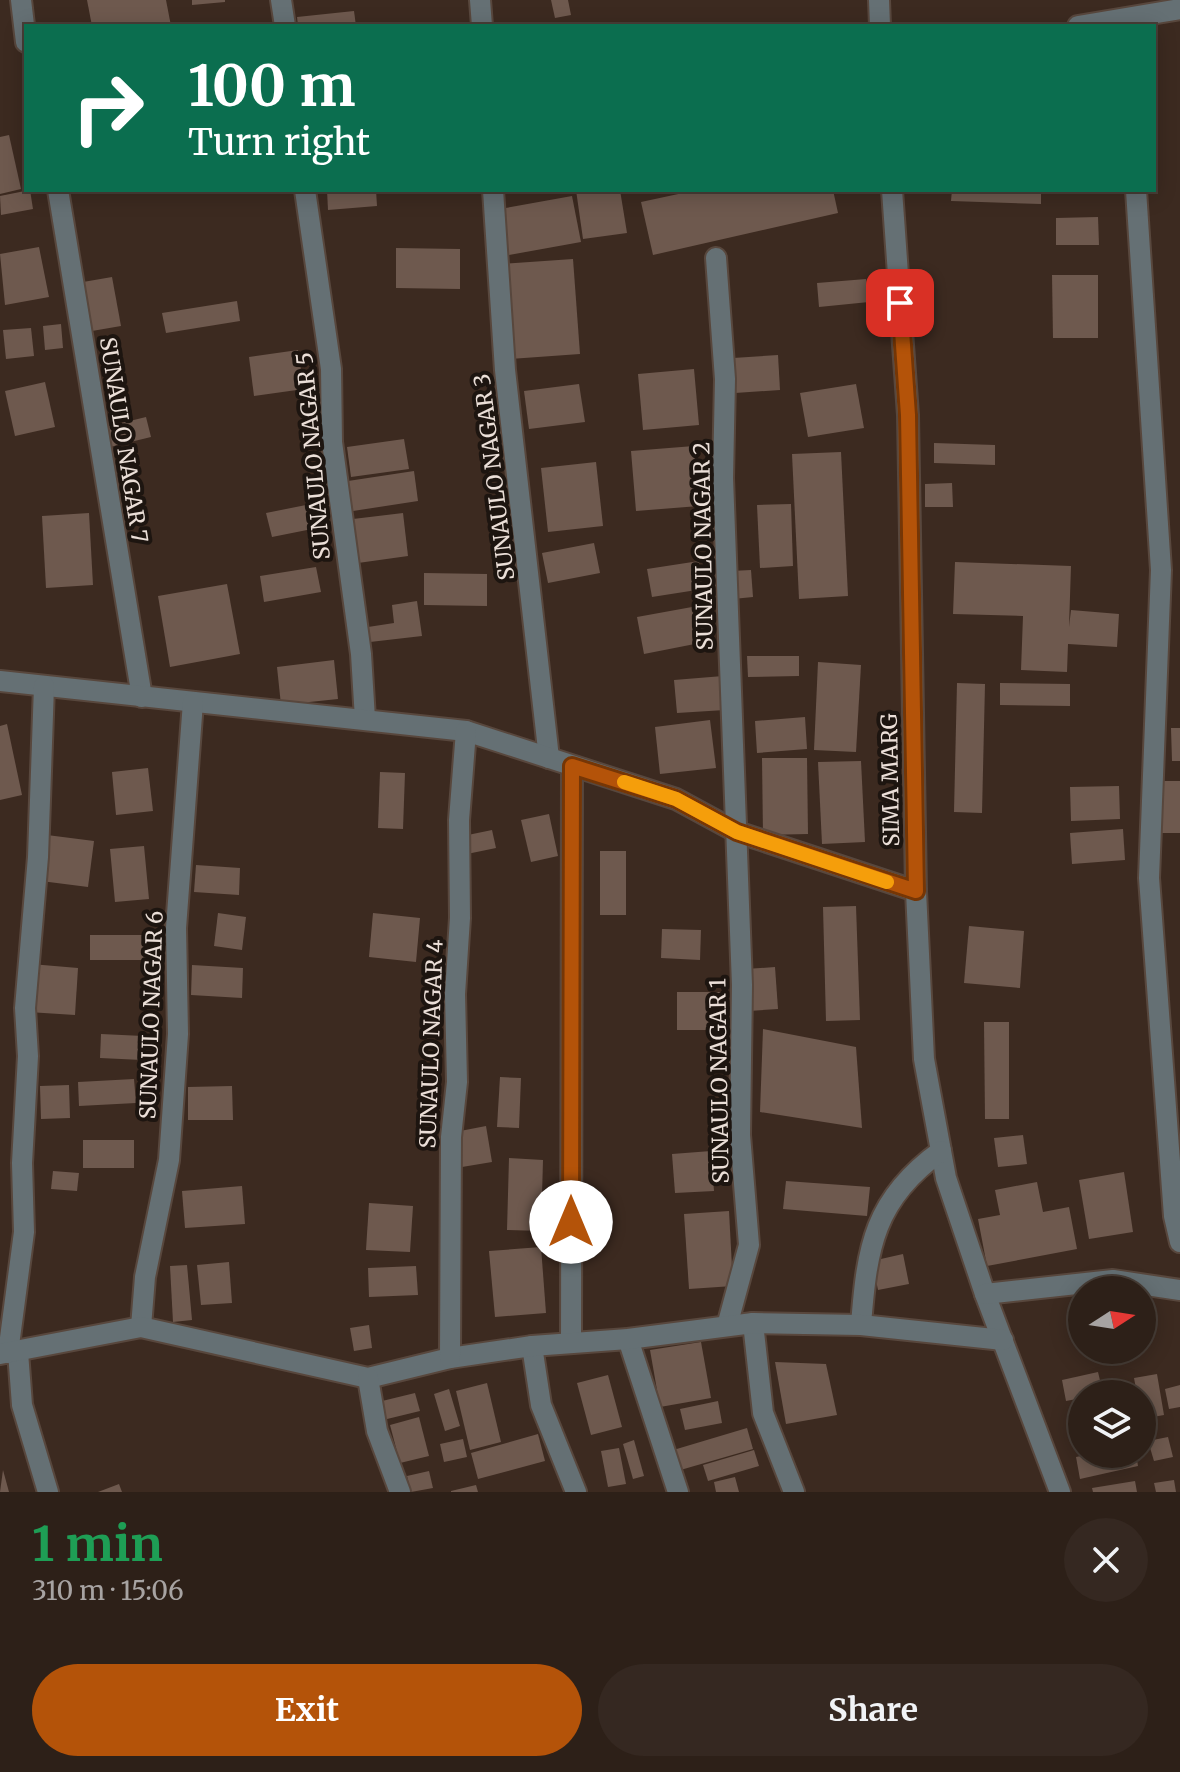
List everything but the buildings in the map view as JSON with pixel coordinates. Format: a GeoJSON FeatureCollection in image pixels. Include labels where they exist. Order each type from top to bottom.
{"type":"FeatureCollection","features":[{"type":"Feature","properties":{"kind":"street"},"geometry":{"type":"LineString","coordinates":[[21,0],[24,25]]}},
{"type":"Feature","properties":{"kind":"street"},"geometry":{"type":"LineString","coordinates":[[281,0],[285,24]]}},
{"type":"Feature","properties":{"kind":"street"},"geometry":{"type":"LineString","coordinates":[[480,0],[482,24]]}},
{"type":"Feature","properties":{"kind":"street"},"geometry":{"type":"LineString","coordinates":[[879,0],[880,24]]}},
{"type":"Feature","properties":{"kind":"street"},"geometry":{"type":"LineString","coordinates":[[1086,24],[1124,15],[1180,9]]}},
{"type":"Feature","properties":{"kind":"street","name":"SUNAULO NAGAR 7"},"geometry":{"type":"LineString","coordinates":[[58,192],[142,697]]}},
{"type":"Feature","properties":{"kind":"street","name":"SUNAULO NAGAR 5"},"geometry":{"type":"LineString","coordinates":[[305,192],[331,369],[332,442],[361,654],[365,719]]}},
{"type":"Feature","properties":{"kind":"street","name":"SUNAULO NAGAR 3"},"geometry":{"type":"LineString","coordinates":[[493,192],[505,370],[549,758]]}},
{"type":"Feature","properties":{"kind":"street","name":"SIMA MARG"},"geometry":{"type":"LineString","coordinates":[[892,192],[908,415],[916,891],[924,1059],[946,1178],[985,1294],[1060,1492]]}},
{"type":"Feature","properties":{"kind":"street"},"geometry":{"type":"LineString","coordinates":[[1136,192],[1161,570],[1149,878],[1174,1216],[1180,1242]]}},
{"type":"Feature","properties":{"kind":"street","name":"SUNAULO NAGAR 2"},"geometry":{"type":"LineString","coordinates":[[716,258],[725,379],[723,478],[737,832]]}},
{"type":"Feature","properties":{"kind":"street"},"geometry":{"type":"LineString","coordinates":[[0,681],[466,731],[676,799],[737,832],[916,891]]}},
{"type":"Feature","properties":{"kind":"street"},"geometry":{"type":"LineString","coordinates":[[44,686],[38,857],[25,1008],[28,1056],[22,1163],[24,1232],[9,1353],[48,1492]]}},
{"type":"Feature","properties":{"kind":"street","name":"SUNAULO NAGAR 6"},"geometry":{"type":"LineString","coordinates":[[141,1327],[145,1277],[169,1160],[178,1034],[176,928],[193,702]]}},
{"type":"Feature","properties":{"kind":"street","name":"SUNAULO NAGAR 4"},"geometry":{"type":"LineString","coordinates":[[450,1358],[451,1137],[457,1082],[455,994],[460,918],[459,820],[466,731]]}},
{"type":"Feature","properties":{"kind":"street"},"geometry":{"type":"LineString","coordinates":[[571,1343],[572,766]]}},
{"type":"Feature","properties":{"kind":"street","name":"SUNAULO NAGAR 1"},"geometry":{"type":"LineString","coordinates":[[727,1326],[749,1245],[740,1135],[742,985],[737,832]]}},
{"type":"Feature","properties":{"kind":"street"},"geometry":{"type":"LineString","coordinates":[[861,1325],[866,1265],[882,1215],[911,1173],[941,1151]]}},
{"type":"Feature","properties":{"kind":"street"},"geometry":{"type":"LineString","coordinates":[[985,1294],[1113,1280],[1180,1290]]}},
{"type":"Feature","properties":{"kind":"street"},"geometry":{"type":"LineString","coordinates":[[9,1353],[141,1327],[368,1378],[450,1358],[532,1346],[628,1339],[753,1323],[861,1325],[1003,1340]]}},
{"type":"Feature","properties":{"kind":"street"},"geometry":{"type":"LineString","coordinates":[[753,1323],[763,1413],[794,1492]]}},
{"type":"Feature","properties":{"kind":"street"},"geometry":{"type":"LineString","coordinates":[[628,1339],[678,1492]]}},
{"type":"Feature","properties":{"kind":"street"},"geometry":{"type":"LineString","coordinates":[[532,1346],[541,1405],[576,1492]]}},
{"type":"Feature","properties":{"kind":"street"},"geometry":{"type":"LineString","coordinates":[[368,1378],[377,1431],[400,1492]]}},
{"type":"Feature","properties":{"kind":"slow traffic"},"geometry":{"type":"LineString","coordinates":[[624,782],[676,799],[737,832],[887,882]]}},
{"type":"Feature","properties":{"kind":"route"},"geometry":{"type":"LineString","coordinates":[[571,1222],[572,766],[676,799],[737,832],[916,891],[908,415],[900,303]]}}]}
